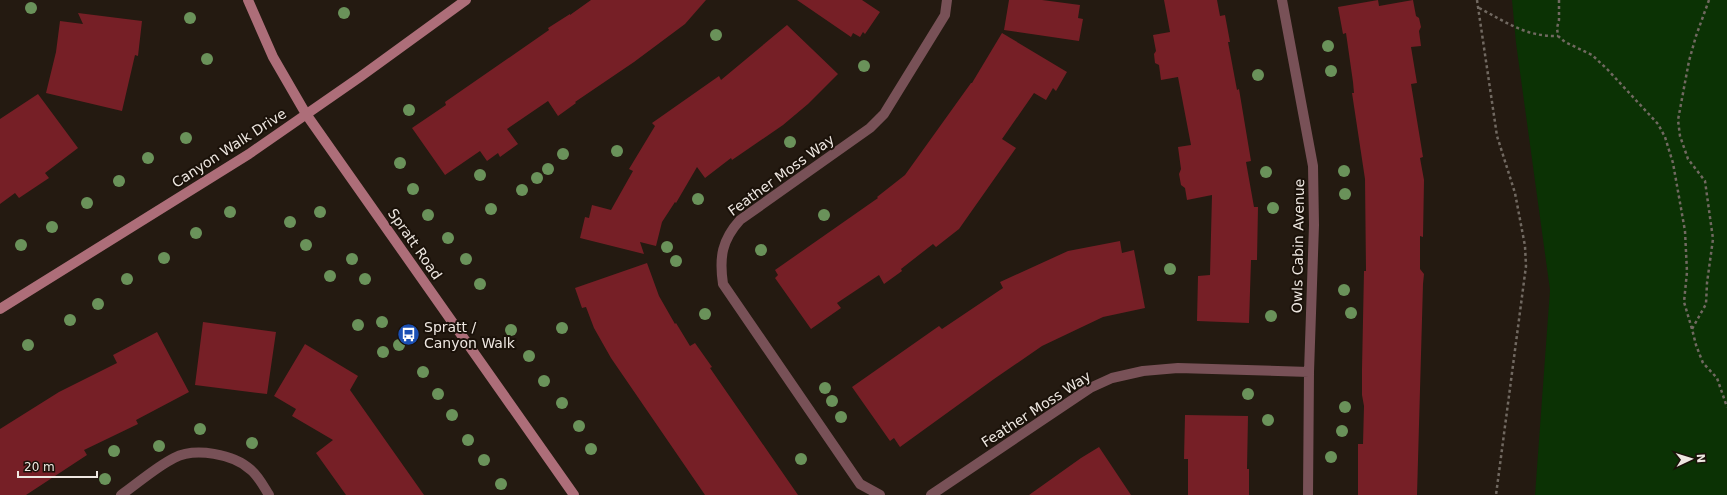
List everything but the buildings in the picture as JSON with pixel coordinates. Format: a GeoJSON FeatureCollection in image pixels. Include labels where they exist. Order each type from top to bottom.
{"type":"FeatureCollection","features":[{"type":"Feature","properties":{"kind":"street","name":"Spratt Road"},"geometry":{"type":"LineString","coordinates":[[248,0],[273,57],[306,114],[574,495]]}},
{"type":"Feature","properties":{"kind":"street","name":"Canyon Walk Drive"},"geometry":{"type":"LineString","coordinates":[[0,309],[249,154],[364,74],[466,0]]}},
{"type":"Feature","properties":{"kind":"street","name":"Feather Moss Way"},"geometry":{"type":"LineString","coordinates":[[880,495],[860,484],[722,284],[720,264],[731,230],[740,220],[870,128],[884,114],[945,15],[947,0]]}},
{"type":"Feature","properties":{"kind":"street","name":"Owls Cabin Avenue"},"geometry":{"type":"LineString","coordinates":[[1282,0],[1312,166],[1314,225],[1309,372],[1308,495]]}},
{"type":"Feature","properties":{"kind":"street","name":"Feather Moss Way"},"geometry":{"type":"LineString","coordinates":[[931,495],[1090,388],[1112,378],[1143,371],[1178,368],[1309,372]]}},
{"type":"Feature","properties":{"kind":"street"},"geometry":{"type":"LineString","coordinates":[[121,495],[174,458],[187,454],[200,453],[215,454],[240,463],[252,471],[269,495]]}},
{"type":"Feature","properties":{"kind":"path"},"geometry":{"type":"LineString","coordinates":[[1477,0],[1497,136],[1515,193],[1525,246],[1526,266],[1496,495]]}},
{"type":"Feature","properties":{"kind":"path"},"geometry":{"type":"LineString","coordinates":[[1558,36],[1557,28],[1559,20],[1559,0]]}},
{"type":"Feature","properties":{"kind":"path"},"geometry":{"type":"LineString","coordinates":[[1692,329],[1706,304],[1707,283],[1713,239],[1705,181],[1688,158],[1680,136],[1678,120],[1689,61],[1709,0]]}},
{"type":"Feature","properties":{"kind":"path"},"geometry":{"type":"LineString","coordinates":[[1478,8],[1508,24],[1533,34],[1558,36],[1565,42],[1592,55],[1658,124],[1665,137],[1673,163],[1686,231],[1684,302],[1696,345],[1703,363],[1717,378],[1727,407]]}},
{"type":"Feature","properties":{"kind":"green space"},"geometry":{"type":"Polygon","coordinates":[[[1512,0],[1727,0],[1727,495],[1535,495],[1550,290],[1516,43],[1512,0]]]}},
{"type":"Feature","properties":{"kind":"place","name":"Spratt / Canyon Walk"},"geometry":{"type":"Point","coordinates":[409,335]}}]}
